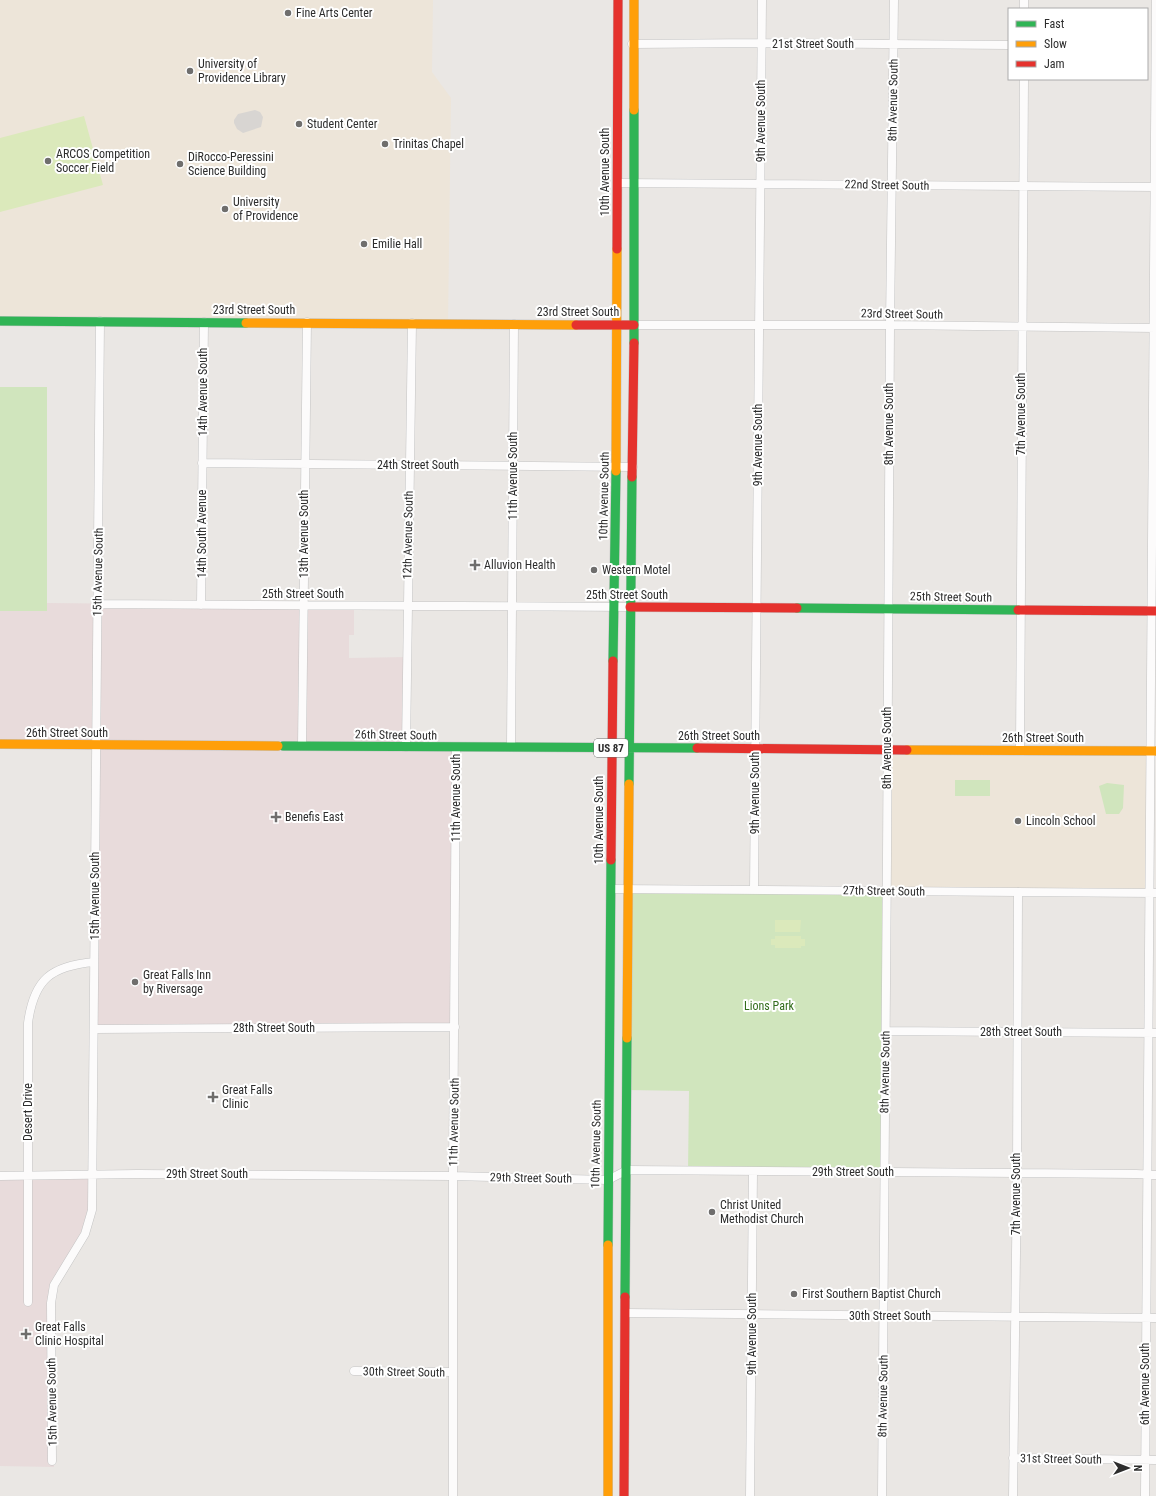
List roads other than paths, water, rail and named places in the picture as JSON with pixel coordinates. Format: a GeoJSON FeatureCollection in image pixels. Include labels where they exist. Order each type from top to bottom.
{"type":"FeatureCollection","features":[{"type":"Feature","properties":{"kind":"main road","name":"10th Avenue South"},"geometry":{"type":"LineString","coordinates":[[608,1496],[608,1180],[611,748],[616,466],[618,0]]}},
{"type":"Feature","properties":{"kind":"main road","name":"US 87"},"geometry":{"type":"LineString","coordinates":[[624,1496],[630,607],[634,325],[634,0]]}},
{"type":"Feature","properties":{"kind":"main road","name":"23rd Street South"},"geometry":{"type":"LineString","coordinates":[[0,321],[634,325]]}},
{"type":"Feature","properties":{"kind":"main road","name":"25th Street South"},"geometry":{"type":"LineString","coordinates":[[630,607],[1154,611]]}},
{"type":"Feature","properties":{"kind":"main road","name":"26th Street South"},"geometry":{"type":"LineString","coordinates":[[0,744],[1153,751]]}},
{"type":"Feature","properties":{"kind":"street","name":"9th Avenue South"},"geometry":{"type":"LineString","coordinates":[[754,889],[762,0]]}},
{"type":"Feature","properties":{"kind":"street","name":"8th Avenue South"},"geometry":{"type":"LineString","coordinates":[[882,1496],[890,325],[894,0]]}},
{"type":"Feature","properties":{"kind":"street","name":"6th Avenue South"},"geometry":{"type":"LineString","coordinates":[[1145,1496],[1147,1175],[1152,1033],[1156,0]]}},
{"type":"Feature","properties":{"kind":"street","name":"21st Street South"},"geometry":{"type":"LineString","coordinates":[[617,44],[761,43],[1008,45]]}},
{"type":"Feature","properties":{"kind":"street","name":"7th Avenue South"},"geometry":{"type":"LineString","coordinates":[[1020,750],[1024,80]]}},
{"type":"Feature","properties":{"kind":"street","name":"22nd Street South"},"geometry":{"type":"LineString","coordinates":[[618,183],[1155,187]]}},
{"type":"Feature","properties":{"kind":"street","name":"15th Avenue South"},"geometry":{"type":"LineString","coordinates":[[52,1461],[51,1303],[54,1285],[85,1234],[92,1210],[100,321]]}},
{"type":"Feature","properties":{"kind":"street","name":"14th Avenue South"},"geometry":{"type":"LineString","coordinates":[[202,463],[204,322]]}},
{"type":"Feature","properties":{"kind":"street","name":"13th Avenue South"},"geometry":{"type":"LineString","coordinates":[[302,746],[307,322]]}},
{"type":"Feature","properties":{"kind":"street","name":"12th Avenue South"},"geometry":{"type":"LineString","coordinates":[[406,747],[412,323]]}},
{"type":"Feature","properties":{"kind":"street","name":"11th Avenue South"},"geometry":{"type":"LineString","coordinates":[[511,747],[514,324]]}},
{"type":"Feature","properties":{"kind":"street","name":"23rd Street South"},"geometry":{"type":"LineString","coordinates":[[634,325],[890,325],[1154,328]]}},
{"type":"Feature","properties":{"kind":"street","name":"24th Street South"},"geometry":{"type":"LineString","coordinates":[[202,463],[633,467]]}},
{"type":"Feature","properties":{"kind":"street","name":"14th South Avenue"},"geometry":{"type":"LineString","coordinates":[[201,605],[202,463]]}},
{"type":"Feature","properties":{"kind":"street","name":"25th Street South"},"geometry":{"type":"LineString","coordinates":[[97,604],[630,607]]}},
{"type":"Feature","properties":{"kind":"street","name":"11th Avenue South"},"geometry":{"type":"LineString","coordinates":[[453,1496],[453,1176],[456,747]]}},
{"type":"Feature","properties":{"kind":"street","name":"27th Street South"},"geometry":{"type":"LineString","coordinates":[[611,889],[1153,893]]}},
{"type":"Feature","properties":{"kind":"street","name":"7th Avenue South"},"geometry":{"type":"LineString","coordinates":[[1013,1496],[1017,1173],[1016,1032],[1018,892]]}},
{"type":"Feature","properties":{"kind":"street","name":"Desert Drive"},"geometry":{"type":"LineString","coordinates":[[28,1302],[28,1023],[30,1006],[37,989],[48,976],[59,969],[73,964],[94,962]]}},
{"type":"Feature","properties":{"kind":"street","name":"28th Street South"},"geometry":{"type":"LineString","coordinates":[[94,1028],[455,1027]]}},
{"type":"Feature","properties":{"kind":"street","name":"28th Street South"},"geometry":{"type":"LineString","coordinates":[[886,1031],[1152,1033]]}},
{"type":"Feature","properties":{"kind":"street","name":"29th Street South"},"geometry":{"type":"LineString","coordinates":[[0,1176],[92,1176],[137,1174],[453,1176],[608,1180],[627,1170],[1156,1175]]}},
{"type":"Feature","properties":{"kind":"street","name":"9th Avenue South"},"geometry":{"type":"LineString","coordinates":[[750,1496],[753,1172]]}},
{"type":"Feature","properties":{"kind":"street","name":"30th Street South"},"geometry":{"type":"LineString","coordinates":[[625,1313],[1156,1318]]}},
{"type":"Feature","properties":{"kind":"street","name":"30th Street South"},"geometry":{"type":"LineString","coordinates":[[354,1371],[453,1372]]}},
{"type":"Feature","properties":{"kind":"street","name":"31st Street South"},"geometry":{"type":"LineString","coordinates":[[1014,1458],[1156,1460]]}},
{"type":"Feature","properties":{"kind":"place","name":"Fine Arts Center"},"geometry":{"type":"Point","coordinates":[288,13]}},
{"type":"Feature","properties":{"kind":"place","name":"University of Providence Library"},"geometry":{"type":"Point","coordinates":[190,71]}},
{"type":"Feature","properties":{"kind":"place","name":"Student Center"},"geometry":{"type":"Point","coordinates":[299,124]}},
{"type":"Feature","properties":{"kind":"place","name":"Trinitas Chapel"},"geometry":{"type":"Point","coordinates":[385,144]}},
{"type":"Feature","properties":{"kind":"place","name":"ARCOS Competition Soccer Field"},"geometry":{"type":"Point","coordinates":[48,161]}},
{"type":"Feature","properties":{"kind":"place","name":"DiRocco-Peressini Science Building"},"geometry":{"type":"Point","coordinates":[180,164]}},
{"type":"Feature","properties":{"kind":"place","name":"University of Providence"},"geometry":{"type":"Point","coordinates":[225,209]}},
{"type":"Feature","properties":{"kind":"place","name":"Emilie Hall"},"geometry":{"type":"Point","coordinates":[364,244]}},
{"type":"Feature","properties":{"kind":"place","name":"Alluvion Health"},"geometry":{"type":"Point","coordinates":[475,565]}},
{"type":"Feature","properties":{"kind":"place","name":"Western Motel"},"geometry":{"type":"Point","coordinates":[594,570]}},
{"type":"Feature","properties":{"kind":"place","name":"Benefis East"},"geometry":{"type":"Point","coordinates":[276,817]}},
{"type":"Feature","properties":{"kind":"place","name":"Lincoln School"},"geometry":{"type":"Point","coordinates":[1018,821]}},
{"type":"Feature","properties":{"kind":"place","name":"Great Falls Inn by Riversage"},"geometry":{"type":"Point","coordinates":[135,982]}},
{"type":"Feature","properties":{"kind":"place","name":"Great Falls Clinic"},"geometry":{"type":"Point","coordinates":[213,1097]}},
{"type":"Feature","properties":{"kind":"place","name":"Christ United Methodist Church"},"geometry":{"type":"Point","coordinates":[712,1212]}},
{"type":"Feature","properties":{"kind":"place","name":"First Southern Baptist Church"},"geometry":{"type":"Point","coordinates":[794,1294]}},
{"type":"Feature","properties":{"kind":"place","name":"Great Falls Clinic Hospital"},"geometry":{"type":"Point","coordinates":[26,1334]}},
{"type":"Feature","properties":{"kind":"park label","name":"Lions Park"},"geometry":{"type":"Point","coordinates":[769,1006]}}]}
